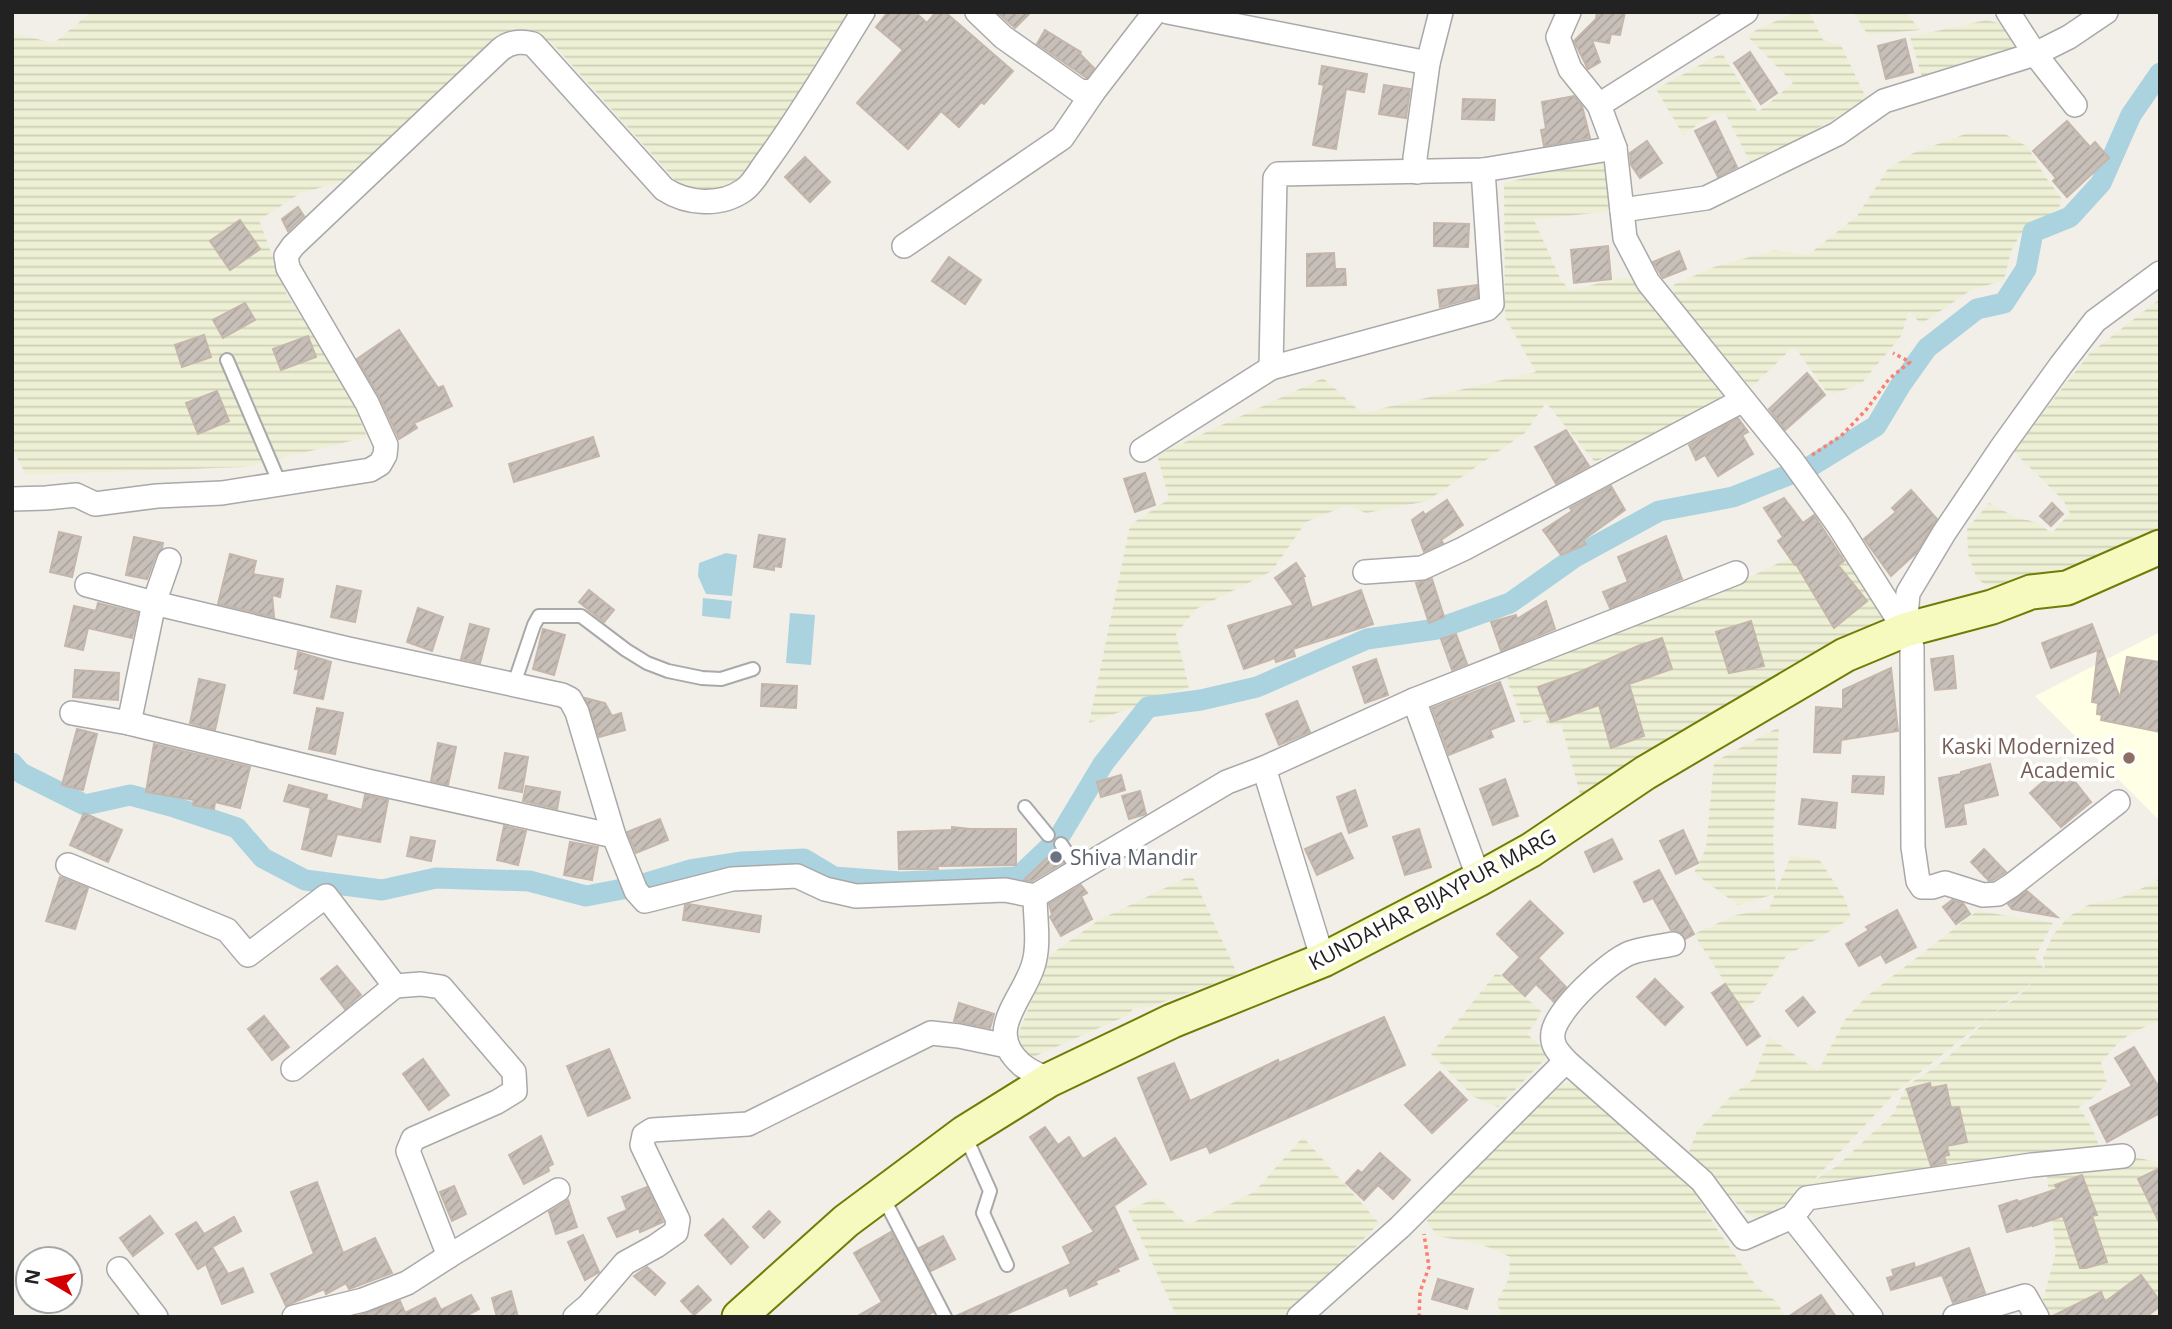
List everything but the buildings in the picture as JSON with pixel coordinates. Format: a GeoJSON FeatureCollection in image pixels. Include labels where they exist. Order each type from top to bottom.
{"type":"FeatureCollection","features":[{"type":"Feature","properties":{"kind":"main road","name":"KUNDAHAR BIJAYPUR MARG"},"geometry":{"type":"LineString","coordinates":[[739,1317],[846,1221],[964,1133],[1049,1080],[1172,1021],[1323,960],[1479,879],[1531,850],[1644,773],[1844,655],[1905,629],[1992,607],[2031,592],[2067,588],[2160,547]]}},
{"type":"Feature","properties":{"kind":"street"},"geometry":{"type":"LineString","coordinates":[[12,499],[76,495],[95,504],[157,496],[222,493],[370,470],[380,464],[386,445],[367,403],[288,268],[286,256],[293,246],[506,45],[524,41],[533,44],[664,189],[690,201],[721,202],[746,190],[791,128],[863,12]]}},
{"type":"Feature","properties":{"kind":"street"},"geometry":{"type":"LineString","coordinates":[[977,12],[1003,37],[1081,92],[1094,92]]}},
{"type":"Feature","properties":{"kind":"street"},"geometry":{"type":"LineString","coordinates":[[904,246],[1062,138],[1155,12]]}},
{"type":"Feature","properties":{"kind":"street"},"geometry":{"type":"LineString","coordinates":[[1168,12],[1428,63]]}},
{"type":"Feature","properties":{"kind":"street"},"geometry":{"type":"LineString","coordinates":[[1417,172],[1415,158],[1428,63],[1441,12]]}},
{"type":"Feature","properties":{"kind":"street"},"geometry":{"type":"LineString","coordinates":[[1569,12],[1558,37],[1570,69],[1599,105],[1615,148],[1625,238],[1648,282],[1799,470],[1839,526],[1905,629],[1912,647],[1913,847],[1918,881],[1922,887],[1945,883],[1983,895],[1998,894],[2118,802]]}},
{"type":"Feature","properties":{"kind":"street"},"geometry":{"type":"LineString","coordinates":[[1599,105],[1746,12]]}},
{"type":"Feature","properties":{"kind":"street"},"geometry":{"type":"LineString","coordinates":[[2008,12],[2035,54],[2075,105]]}},
{"type":"Feature","properties":{"kind":"street"},"geometry":{"type":"LineString","coordinates":[[1622,210],[1706,198],[1837,134],[1884,101],[2035,54],[2069,37],[2106,12]]}},
{"type":"Feature","properties":{"kind":"street"},"geometry":{"type":"LineString","coordinates":[[1271,368],[1275,178],[1278,174],[1483,170],[1615,148]]}},
{"type":"Feature","properties":{"kind":"street"},"geometry":{"type":"LineString","coordinates":[[1142,450],[1271,368],[1487,309],[1492,304],[1483,170]]}},
{"type":"Feature","properties":{"kind":"street"},"geometry":{"type":"LineString","coordinates":[[1905,629],[1908,593],[1944,533],[2009,437],[2095,321],[2160,273]]}},
{"type":"Feature","properties":{"kind":"street"},"geometry":{"type":"LineString","coordinates":[[1365,572],[1422,568],[1463,549],[1743,400]]}},
{"type":"Feature","properties":{"kind":"street"},"geometry":{"type":"LineString","coordinates":[[129,723],[155,603],[169,560]]}},
{"type":"Feature","properties":{"kind":"street"},"geometry":{"type":"LineString","coordinates":[[87,585],[348,649],[514,684],[570,699],[577,712],[614,836],[645,901],[732,879],[797,876],[825,889],[856,896],[1005,890],[1035,895],[1227,782],[1414,700],[1736,573]]}},
{"type":"Feature","properties":{"kind":"street"},"geometry":{"type":"LineString","coordinates":[[1414,700],[1479,879]]}},
{"type":"Feature","properties":{"kind":"street"},"geometry":{"type":"LineString","coordinates":[[72,713],[129,723],[367,781],[614,836]]}},
{"type":"Feature","properties":{"kind":"street"},"geometry":{"type":"LineString","coordinates":[[1264,768],[1323,960]]}},
{"type":"Feature","properties":{"kind":"street"},"geometry":{"type":"LineString","coordinates":[[68,865],[227,930],[248,956],[326,896],[395,986]]}},
{"type":"Feature","properties":{"kind":"street"},"geometry":{"type":"LineString","coordinates":[[1035,895],[1033,966],[1003,1029],[1007,1046],[1021,1065],[1049,1080]]}},
{"type":"Feature","properties":{"kind":"street"},"geometry":{"type":"LineString","coordinates":[[1673,944],[1629,953],[1586,985],[1558,1018],[1553,1034],[1555,1049],[1702,1181],[1744,1238],[1793,1217],[1807,1198],[2032,1165],[2123,1156]]}},
{"type":"Feature","properties":{"kind":"street"},"geometry":{"type":"LineString","coordinates":[[293,1069],[395,986],[421,984],[441,987],[514,1072],[515,1091],[497,1102],[414,1139],[408,1151],[449,1256]]}},
{"type":"Feature","properties":{"kind":"street"},"geometry":{"type":"LineString","coordinates":[[575,1317],[589,1305],[625,1263],[676,1231],[678,1220],[642,1145],[644,1135],[652,1130],[748,1124],[931,1033],[1007,1046]]}},
{"type":"Feature","properties":{"kind":"street"},"geometry":{"type":"LineString","coordinates":[[1300,1317],[1414,1213],[1566,1061]]}},
{"type":"Feature","properties":{"kind":"street"},"geometry":{"type":"LineString","coordinates":[[294,1317],[363,1300],[407,1283],[558,1190]]}},
{"type":"Feature","properties":{"kind":"street"},"geometry":{"type":"LineString","coordinates":[[1793,1217],[1871,1317]]}},
{"type":"Feature","properties":{"kind":"street"},"geometry":{"type":"LineString","coordinates":[[118,1269],[156,1317]]}},
{"type":"Feature","properties":{"kind":"street"},"geometry":{"type":"LineString","coordinates":[[1955,1317],[2025,1296],[2038,1317]]}},
{"type":"Feature","properties":{"kind":"lane"},"geometry":{"type":"LineString","coordinates":[[227,360],[280,484]]}},
{"type":"Feature","properties":{"kind":"lane"},"geometry":{"type":"LineString","coordinates":[[514,684],[539,616],[568,614],[581,616],[626,650],[647,663],[668,671],[721,679],[752,669]]}},
{"type":"Feature","properties":{"kind":"lane"},"geometry":{"type":"LineString","coordinates":[[1025,807],[1048,835]]}},
{"type":"Feature","properties":{"kind":"lane"},"geometry":{"type":"LineString","coordinates":[[1061,844],[1078,870]]}},
{"type":"Feature","properties":{"kind":"lane"},"geometry":{"type":"LineString","coordinates":[[964,1133],[990,1191],[983,1213],[1007,1265]]}},
{"type":"Feature","properties":{"kind":"lane"},"geometry":{"type":"LineString","coordinates":[[881,1195],[945,1317]]}},
{"type":"Feature","properties":{"kind":"path"},"geometry":{"type":"LineString","coordinates":[[1799,470],[1841,436],[1866,410],[1889,379],[1910,362],[1894,353]]}},
{"type":"Feature","properties":{"kind":"path"},"geometry":{"type":"LineString","coordinates":[[1414,1213],[1426,1238],[1429,1267],[1420,1292],[1419,1317]]}},
{"type":"Feature","properties":{"kind":"shaded area"},"geometry":{"type":"Polygon","coordinates":[[[91,12],[858,12],[786,126],[730,190],[686,192],[552,43],[511,30],[348,180],[301,193],[259,220],[286,293],[351,395],[367,437],[245,467],[26,475],[12,448],[12,33],[54,43],[91,12]]]}},
{"type":"Feature","properties":{"kind":"shaded area"},"geometry":{"type":"Polygon","coordinates":[[[1796,12],[1809,12],[1823,40],[1841,45],[1867,100],[1752,166],[1725,113],[1713,114],[1683,135],[1656,89],[1722,53],[1758,112],[1793,83],[1748,37],[1756,30],[1796,12]]]}},
{"type":"Feature","properties":{"kind":"shaded area"},"geometry":{"type":"Polygon","coordinates":[[[1853,12],[1906,12],[1920,30],[1868,35],[1853,12]]]}},
{"type":"Feature","properties":{"kind":"shaded area"},"geometry":{"type":"Polygon","coordinates":[[[1986,20],[2006,25],[2024,51],[1924,83],[1910,37],[1986,20]]]}},
{"type":"Feature","properties":{"kind":"shaded area"},"geometry":{"type":"Polygon","coordinates":[[[1968,133],[2005,134],[2028,147],[2062,199],[2058,210],[2021,233],[2011,251],[2004,280],[1971,290],[1921,324],[1909,311],[1901,336],[1861,384],[1833,394],[1825,390],[1797,350],[1792,348],[1751,388],[1674,295],[1673,285],[1714,267],[1774,250],[1808,255],[1857,216],[1887,170],[1911,154],[1968,133]]]}},
{"type":"Feature","properties":{"kind":"shaded area"},"geometry":{"type":"Polygon","coordinates":[[[1606,157],[1610,211],[1534,220],[1560,278],[1570,291],[1618,278],[1632,278],[1731,397],[1595,462],[1546,403],[1525,433],[1427,501],[1366,513],[1347,505],[1306,522],[1272,571],[1196,609],[1176,634],[1189,687],[1089,723],[1130,525],[1169,499],[1157,455],[1323,378],[1362,413],[1536,372],[1505,317],[1504,183],[1606,157]]]}},
{"type":"Feature","properties":{"kind":"shaded area"},"geometry":{"type":"Polygon","coordinates":[[[2160,299],[2160,536],[2105,560],[2029,584],[1991,588],[1977,579],[1968,554],[1967,529],[1989,503],[2017,518],[2036,522],[2052,533],[2070,513],[2063,500],[2013,451],[2090,353],[2160,299]]]}},
{"type":"Feature","properties":{"kind":"shaded area"},"geometry":{"type":"Polygon","coordinates":[[[1830,546],[1841,548],[1896,622],[1582,801],[1561,724],[1549,727],[1544,718],[1540,718],[1524,724],[1507,674],[1670,611],[1799,553],[1830,546]]]}},
{"type":"Feature","properties":{"kind":"shaded area","name":"Kaski Modernized Academic"},"geometry":{"type":"Polygon","coordinates":[[[2160,632],[2160,821],[2035,696],[2160,632]]]}},
{"type":"Feature","properties":{"kind":"shaded area"},"geometry":{"type":"Polygon","coordinates":[[[1779,727],[1773,838],[1776,891],[1791,856],[1819,859],[1845,899],[1851,918],[1787,955],[1756,1000],[1743,1011],[1694,934],[1736,915],[1769,909],[1775,894],[1738,905],[1694,873],[1706,848],[1714,762],[1779,727]]]}},
{"type":"Feature","properties":{"kind":"shaded area"},"geometry":{"type":"Polygon","coordinates":[[[1192,875],[1238,975],[1149,1007],[1134,1008],[1126,1016],[1033,1057],[1020,1045],[1019,1032],[1050,955],[1099,920],[1192,875]]]}},
{"type":"Feature","properties":{"kind":"shaded area"},"geometry":{"type":"Polygon","coordinates":[[[2160,878],[2160,1020],[2130,1034],[2117,1044],[2101,1063],[2107,1083],[2094,1097],[2079,1107],[2099,1145],[2089,1155],[1797,1197],[1760,1221],[1746,1213],[1688,1154],[1697,1131],[1731,1096],[1753,1079],[1769,1037],[1818,1071],[1846,1018],[1867,996],[1977,911],[2053,923],[2035,957],[2045,970],[2043,957],[2053,935],[2068,917],[2090,904],[2122,897],[2160,878]],[[2035,980],[1992,1015],[2015,999],[2035,980]],[[1989,1017],[1897,1091],[1813,1181],[1837,1166],[1893,1114],[1907,1085],[1936,1067],[1989,1017]]]}},
{"type":"Feature","properties":{"kind":"shaded area"},"geometry":{"type":"Polygon","coordinates":[[[1497,972],[1542,1012],[1527,1034],[1550,1054],[1498,1107],[1474,1097],[1431,1054],[1497,972]]]}},
{"type":"Feature","properties":{"kind":"shaded area"},"geometry":{"type":"Polygon","coordinates":[[[1575,1081],[1689,1183],[1757,1287],[1777,1302],[1783,1317],[1499,1317],[1501,1311],[1496,1304],[1509,1278],[1510,1257],[1483,1245],[1437,1236],[1427,1221],[1437,1200],[1501,1138],[1519,1127],[1531,1111],[1559,1085],[1575,1081]]]}},
{"type":"Feature","properties":{"kind":"shaded area"},"geometry":{"type":"Polygon","coordinates":[[[1303,1137],[1379,1223],[1327,1277],[1282,1317],[1177,1317],[1128,1210],[1158,1197],[1188,1225],[1254,1192],[1303,1137]]]}},
{"type":"Feature","properties":{"kind":"shaded area"},"geometry":{"type":"Polygon","coordinates":[[[2135,1157],[2160,1163],[2160,1317],[2050,1317],[2042,1303],[2056,1252],[2047,1176],[2135,1157]]]}},
{"type":"Feature","properties":{"kind":"water"},"geometry":{"type":"Polygon","coordinates":[[[726,553],[737,555],[732,596],[706,594],[698,576],[699,563],[726,553]]]}},
{"type":"Feature","properties":{"kind":"water"},"geometry":{"type":"Polygon","coordinates":[[[703,598],[732,601],[730,619],[702,616],[703,598]]]}},
{"type":"Feature","properties":{"kind":"water"},"geometry":{"type":"Polygon","coordinates":[[[790,613],[815,615],[811,665],[786,663],[790,613]]]}},
{"type":"Feature","properties":{"kind":"waterway"},"geometry":{"type":"LineString","coordinates":[[12,763],[21,773],[85,805],[130,795],[171,806],[237,828],[263,858],[305,880],[382,890],[436,878],[529,881],[586,896],[633,887],[690,870],[742,862],[804,859],[834,877],[901,882],[1018,877],[1058,839],[1103,764],[1148,707],[1201,700],[1257,687],[1367,639],[1437,629],[1510,603],[1575,557],[1659,511],[1733,497],[1811,466],[1876,426],[1927,348],[1977,309],[2004,303],[2026,269],[2033,232],[2070,217],[2101,183],[2131,115],[2160,73]]}},
{"type":"Feature","properties":{"kind":"place","name":"Kaski Modernized Academic"},"geometry":{"type":"Point","coordinates":[2129,758]}},
{"type":"Feature","properties":{"kind":"place","name":"Shiva Mandir"},"geometry":{"type":"Point","coordinates":[1056,857]}}]}
